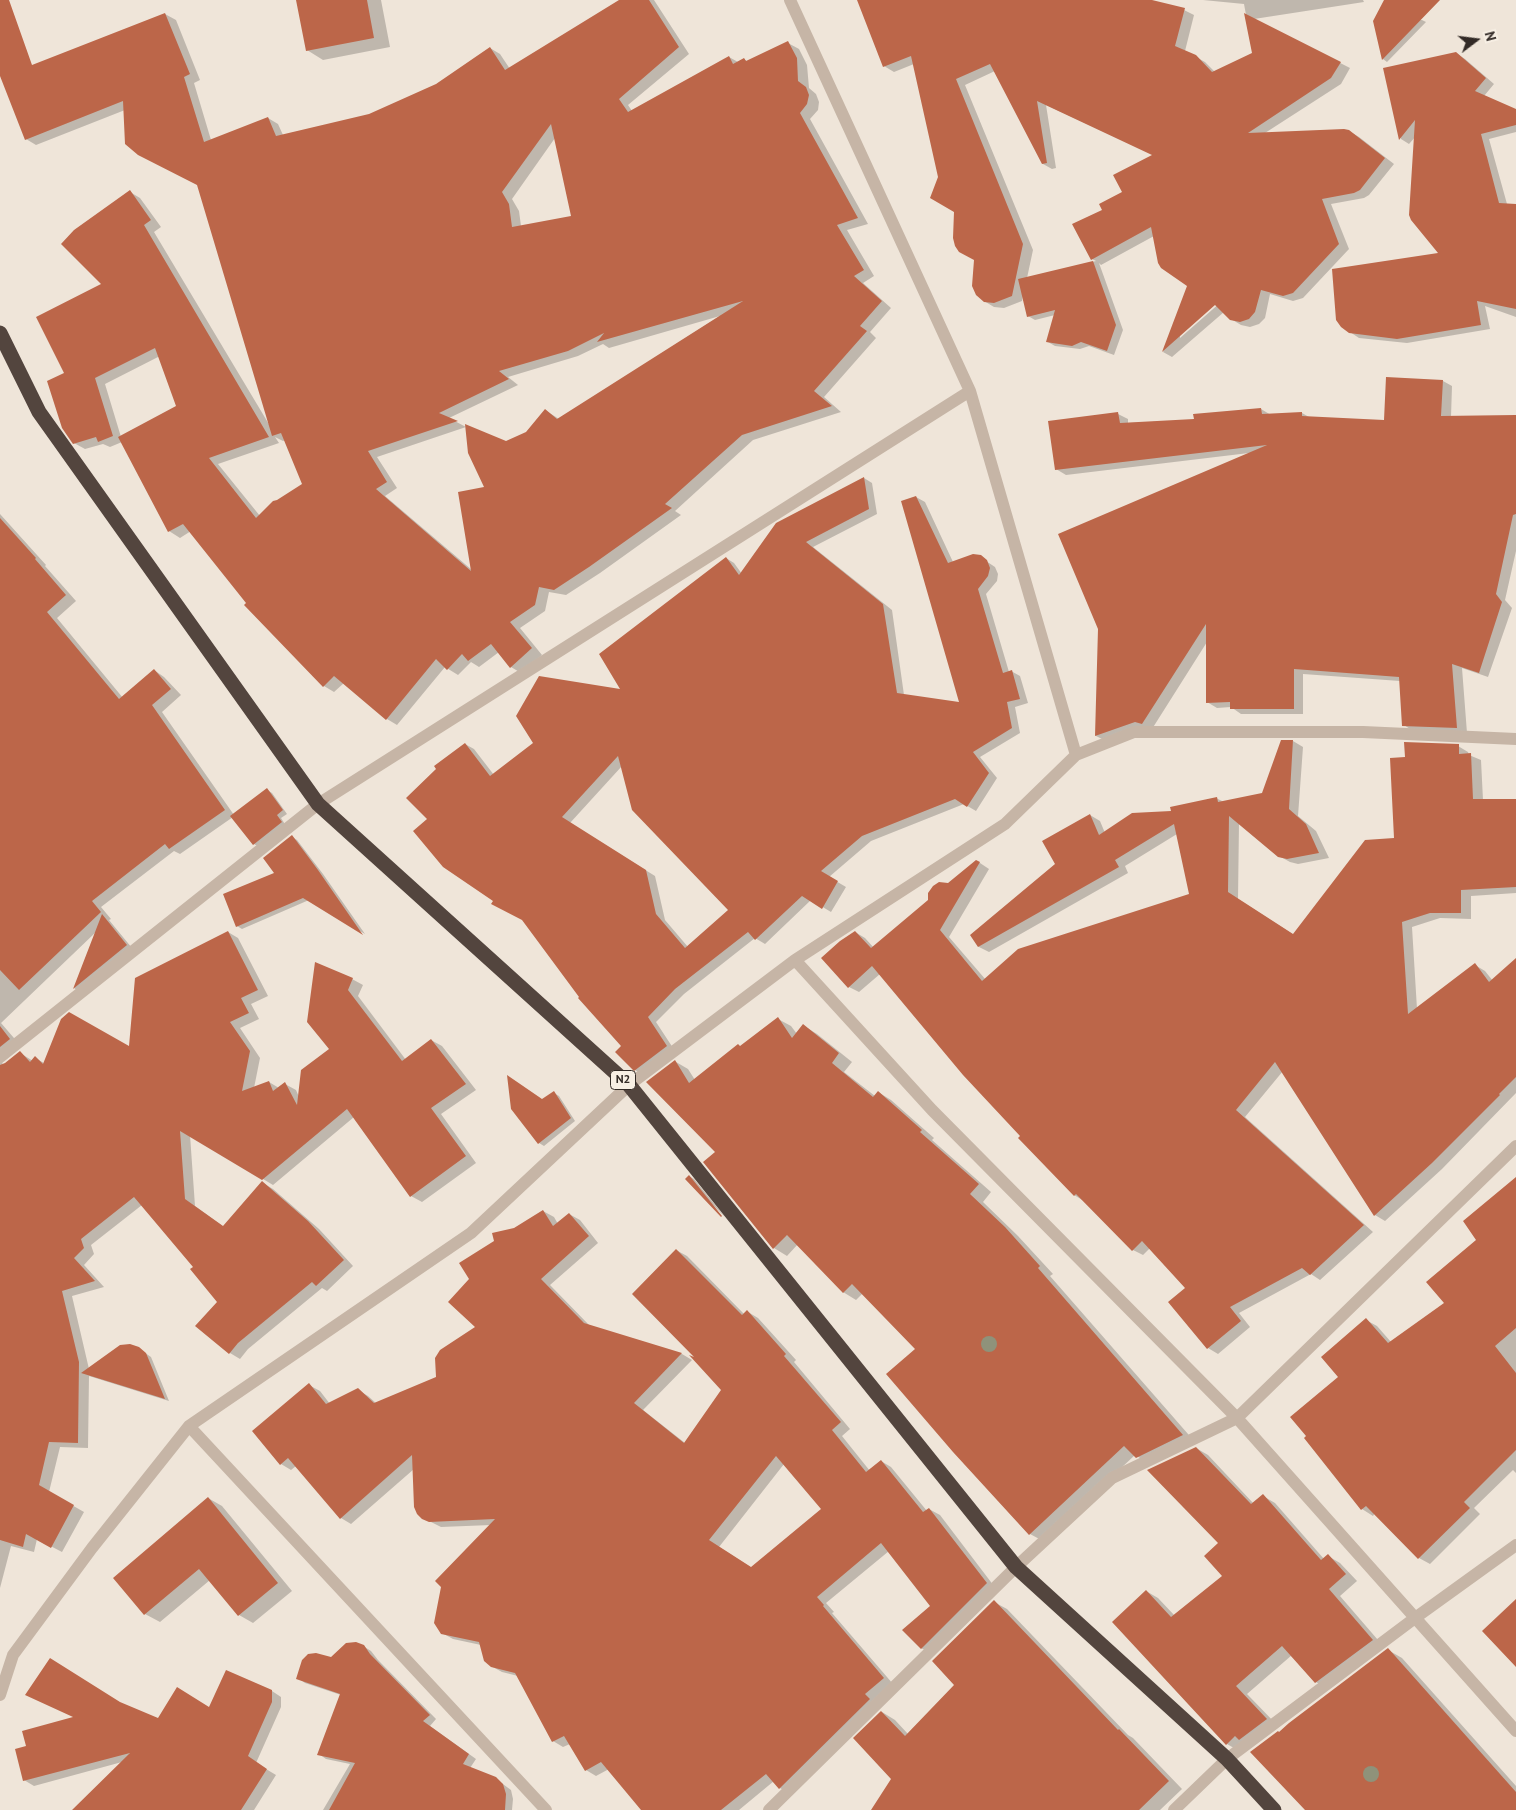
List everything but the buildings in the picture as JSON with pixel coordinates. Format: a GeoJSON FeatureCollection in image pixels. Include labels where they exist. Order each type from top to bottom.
{"type":"FeatureCollection","features":[{"type":"Feature","properties":{"kind":"highway","name":"N2"},"geometry":{"type":"LineString","coordinates":[[0,333],[40,412],[318,804],[629,1085],[1016,1566],[1227,1758],[1274,1810]]}},
{"type":"Feature","properties":{"kind":"street"},"geometry":{"type":"LineString","coordinates":[[790,0],[970,390],[1076,756]]}},
{"type":"Feature","properties":{"kind":"street"},"geometry":{"type":"LineString","coordinates":[[0,1057],[318,804],[970,390]]}},
{"type":"Feature","properties":{"kind":"street"},"geometry":{"type":"LineString","coordinates":[[0,1695],[13,1655],[92,1548],[189,1426],[470,1233],[629,1085],[795,960],[1005,824],[1076,756],[1134,732],[1363,732],[1516,738]]}},
{"type":"Feature","properties":{"kind":"street"},"geometry":{"type":"LineString","coordinates":[[795,960],[932,1110],[1237,1418],[1516,1731]]}},
{"type":"Feature","properties":{"kind":"street"},"geometry":{"type":"LineString","coordinates":[[769,1810],[1016,1566],[1112,1478],[1237,1418],[1516,1146]]}},
{"type":"Feature","properties":{"kind":"street"},"geometry":{"type":"LineString","coordinates":[[189,1426],[546,1810]]}},
{"type":"Feature","properties":{"kind":"street"},"geometry":{"type":"LineString","coordinates":[[1174,1810],[1227,1758],[1516,1545]]}}]}
